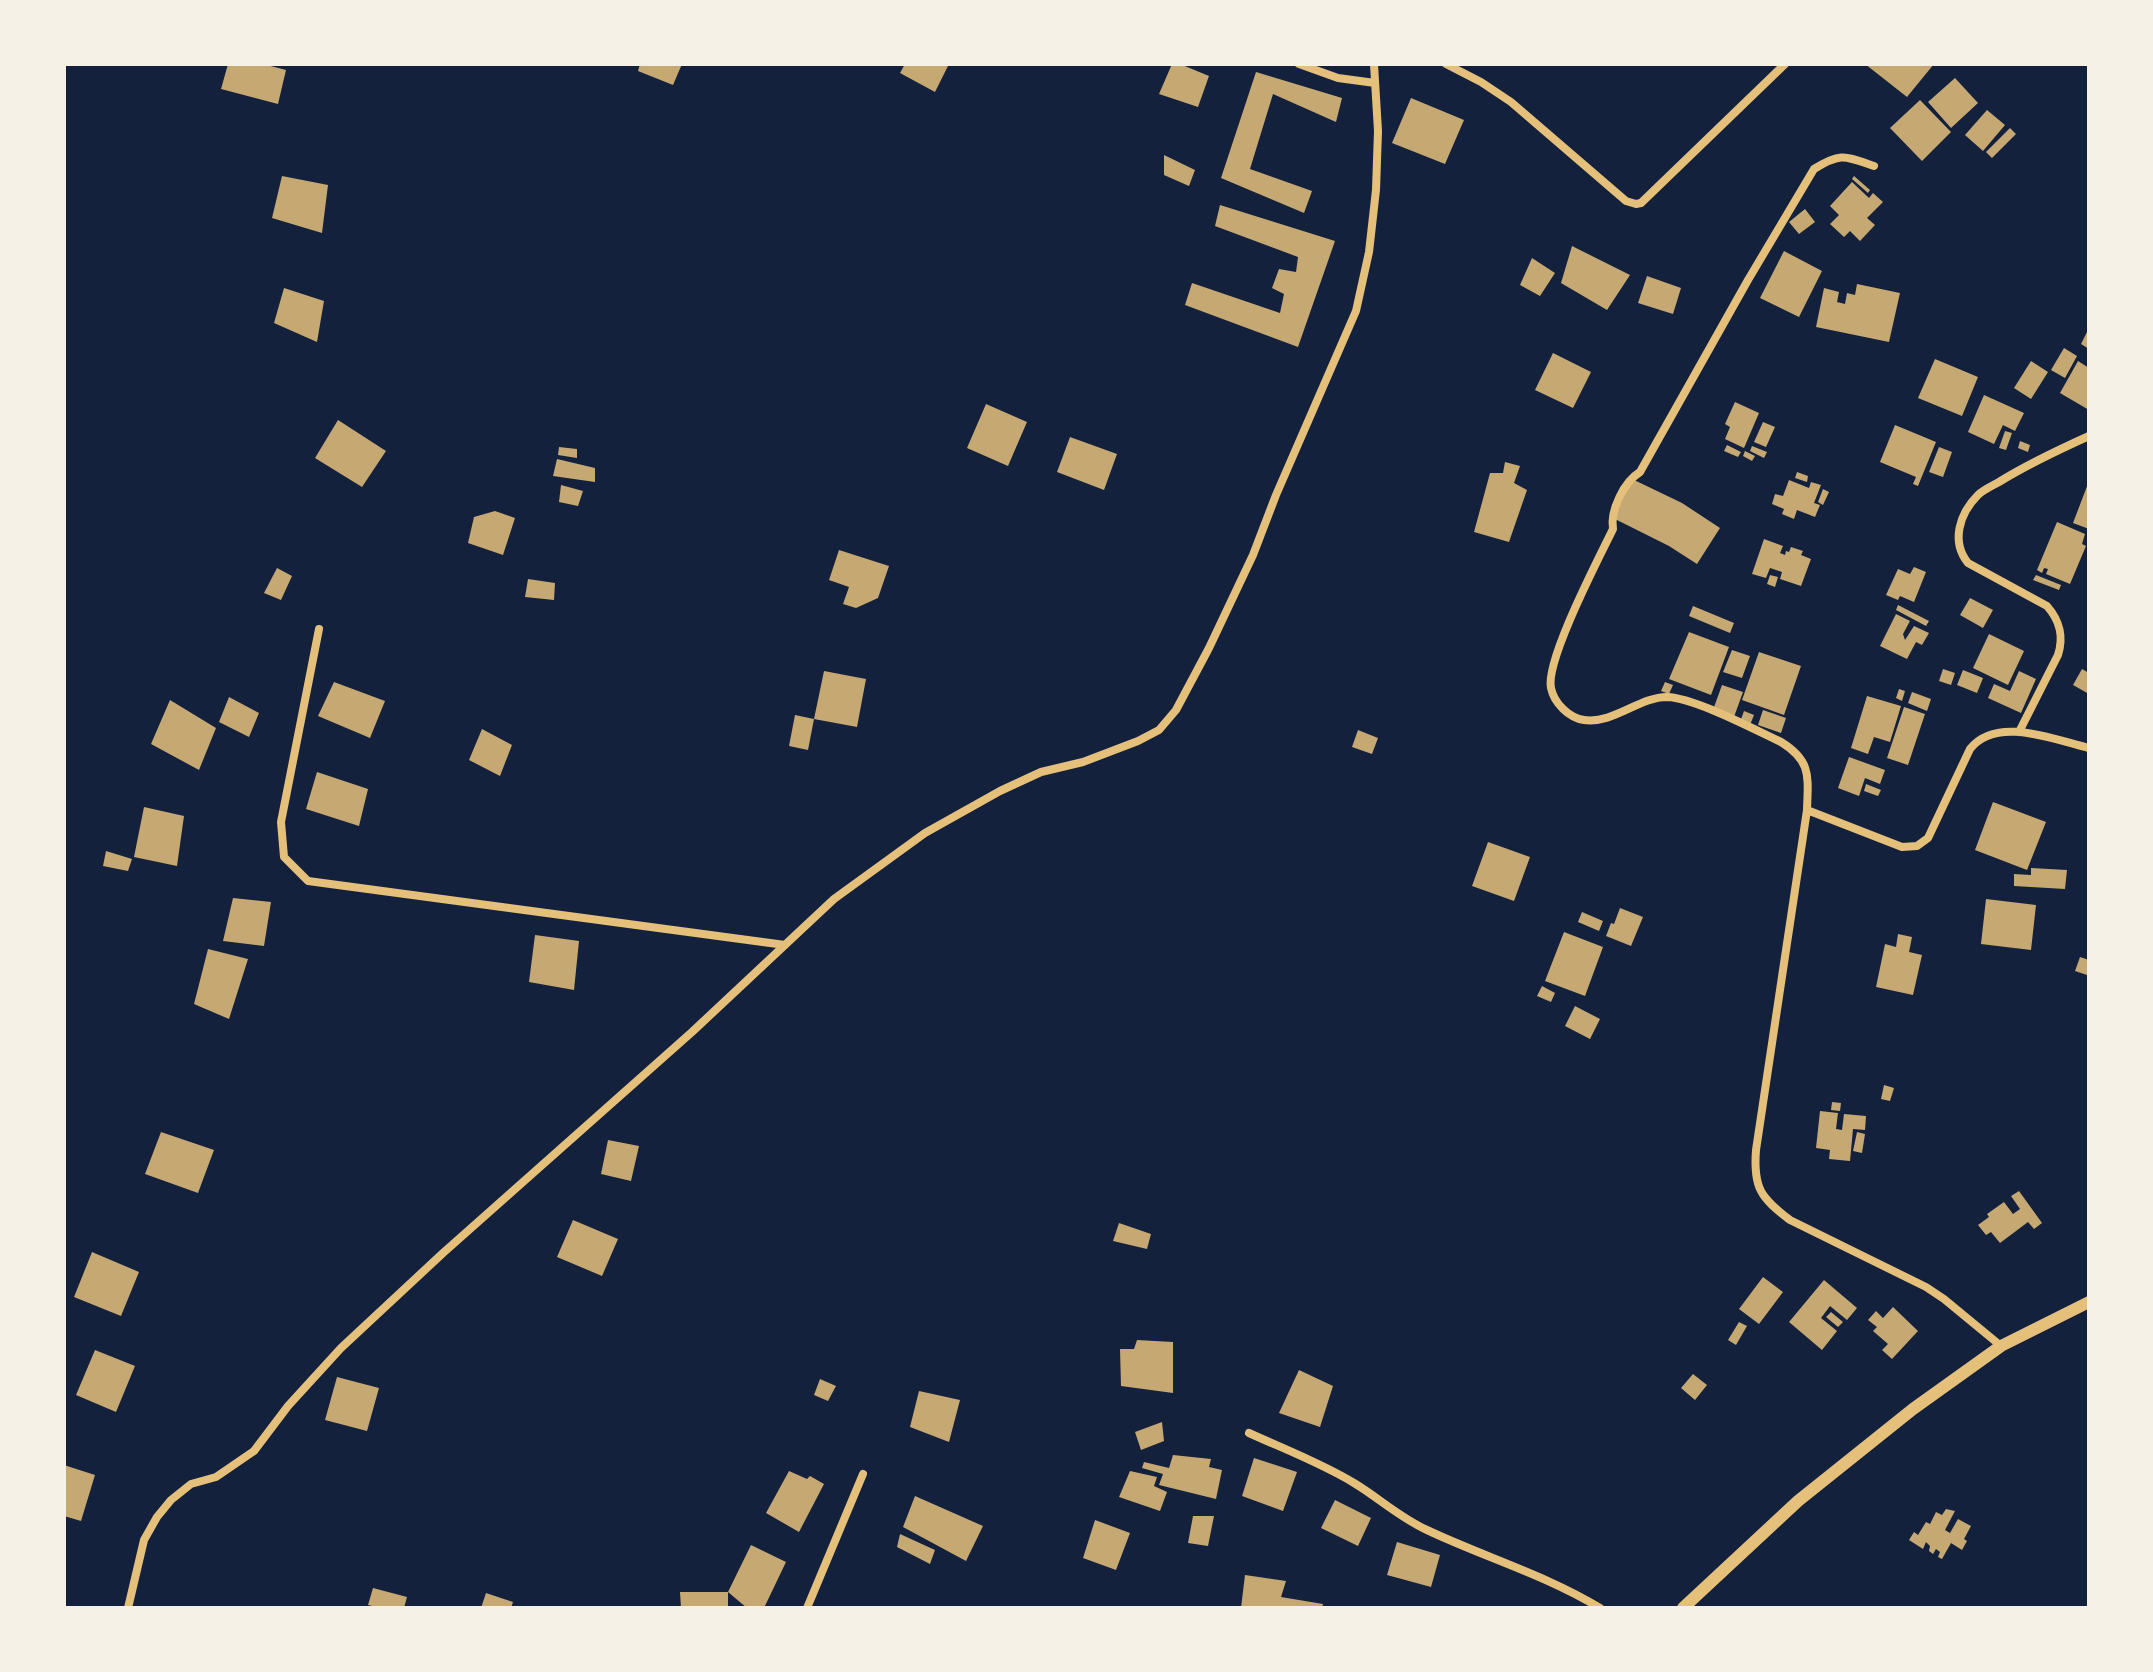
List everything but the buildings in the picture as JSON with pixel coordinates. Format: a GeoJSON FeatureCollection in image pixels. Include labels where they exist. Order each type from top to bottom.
{"type":"FeatureCollection","features":[{"type":"Feature","properties":{"kind":"street"},"geometry":{"type":"LineString","coordinates":[[1299,64],[1338,78],[1375,83]]}},
{"type":"Feature","properties":{"kind":"street"},"geometry":{"type":"LineString","coordinates":[[128,1608],[144,1540],[171,1500],[191,1484],[216,1477],[254,1451],[288,1406],[341,1348],[692,1032],[834,899],[925,833],[1000,791],[1041,772],[1083,762],[1138,741],[1159,730],[1176,710],[1253,555],[1356,311],[1369,252],[1376,190],[1378,131],[1374,64]]}},
{"type":"Feature","properties":{"kind":"street"},"geometry":{"type":"LineString","coordinates":[[1446,64],[1511,102],[1608,187],[1626,201],[1636,204],[1641,203],[1785,64]]}},
{"type":"Feature","properties":{"kind":"street"},"geometry":{"type":"LineString","coordinates":[[1874,166],[1846,156],[1830,159],[1814,169],[1640,472],[1630,478],[1611,517],[1613,529],[1559,646],[1551,671],[1551,687],[1564,710],[1586,720],[1625,712],[1665,697],[1683,700],[1781,742],[1792,749],[1806,766],[1807,810],[1756,1150],[1754,1169],[1757,1184],[1761,1195],[1790,1220],[1926,1287],[2001,1346]]}},
{"type":"Feature","properties":{"kind":"street"},"geometry":{"type":"LineString","coordinates":[[2019,732],[2058,655],[2062,644],[2059,624],[2047,606],[1968,563],[1959,546],[1960,525],[1978,495],[2023,466],[2089,436]]}},
{"type":"Feature","properties":{"kind":"street"},"geometry":{"type":"LineString","coordinates":[[319,629],[281,822],[284,857],[308,881],[785,945]]}},
{"type":"Feature","properties":{"kind":"street"},"geometry":{"type":"LineString","coordinates":[[1807,810],[1902,847],[1917,846],[1928,838],[1965,757],[1977,740],[1999,732],[2019,732],[2089,748]]}},
{"type":"Feature","properties":{"kind":"street"},"geometry":{"type":"LineString","coordinates":[[1683,1608],[1798,1501],[1913,1409],[2001,1346],[2089,1302]]}},
{"type":"Feature","properties":{"kind":"street"},"geometry":{"type":"LineString","coordinates":[[1249,1433],[1335,1472],[1396,1514],[1425,1529],[1577,1594],[1600,1608]]}},
{"type":"Feature","properties":{"kind":"street"},"geometry":{"type":"LineString","coordinates":[[807,1608],[863,1474]]}}]}
